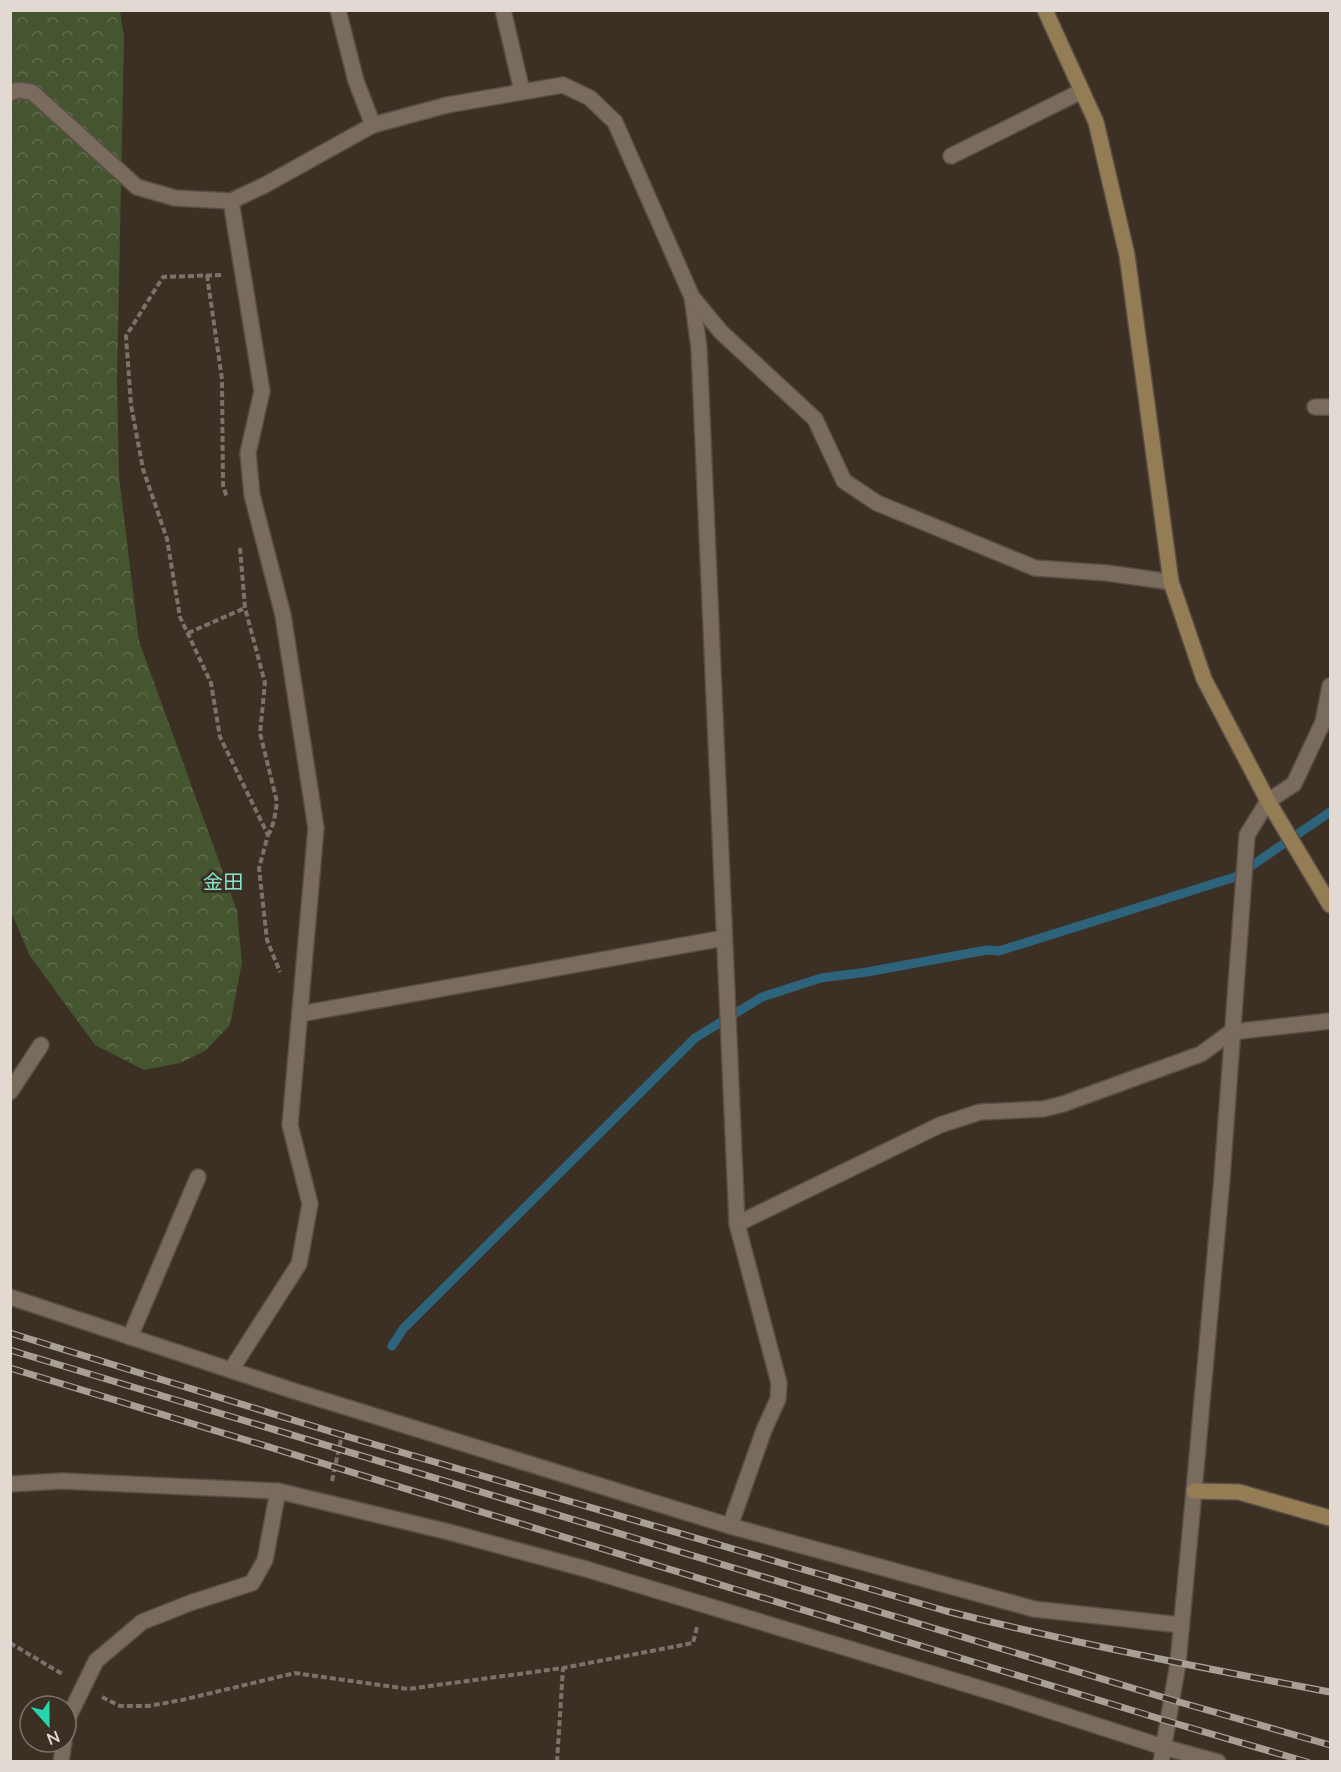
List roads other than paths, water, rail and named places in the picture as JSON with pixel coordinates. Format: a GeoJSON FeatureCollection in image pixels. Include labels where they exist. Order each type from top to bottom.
{"type":"FeatureCollection","features":[{"type":"Feature","properties":{"kind":"street"},"geometry":{"type":"LineString","coordinates":[[338,10],[356,81],[373,125]]}},
{"type":"Feature","properties":{"kind":"street"},"geometry":{"type":"LineString","coordinates":[[503,10],[522,91]]}},
{"type":"Feature","properties":{"kind":"street"},"geometry":{"type":"LineString","coordinates":[[1045,10],[1096,122],[1127,255],[1171,582],[1204,679],[1268,801],[1330,904]]}},
{"type":"Feature","properties":{"kind":"street"},"geometry":{"type":"LineString","coordinates":[[10,93],[18,90],[32,92],[137,187],[175,198],[231,201],[265,185],[373,125],[447,105],[563,85],[590,98],[615,122],[692,297],[721,332],[815,419],[844,481],[877,503],[1035,568],[1107,573],[1171,582]]}},
{"type":"Feature","properties":{"kind":"street"},"geometry":{"type":"LineString","coordinates":[[951,156],[1082,91]]}},
{"type":"Feature","properties":{"kind":"street"},"geometry":{"type":"LineString","coordinates":[[231,201],[262,391],[248,453],[252,495],[283,615],[316,828],[290,1125],[310,1204],[299,1264],[231,1370]]}},
{"type":"Feature","properties":{"kind":"street"},"geometry":{"type":"LineString","coordinates":[[692,297],[699,348],[737,1224],[779,1383],[778,1399],[764,1430],[729,1526]]}},
{"type":"Feature","properties":{"kind":"street"},"geometry":{"type":"LineString","coordinates":[[1315,407],[1330,407]]}},
{"type":"Feature","properties":{"kind":"street"},"geometry":{"type":"LineString","coordinates":[[1162,1754],[1178,1663],[1194,1491],[1221,1190],[1247,835],[1268,801],[1294,784],[1323,722],[1330,687]]}},
{"type":"Feature","properties":{"kind":"street"},"geometry":{"type":"LineString","coordinates":[[300,1014],[724,938]]}},
{"type":"Feature","properties":{"kind":"street"},"geometry":{"type":"LineString","coordinates":[[737,1224],[940,1125],[980,1112],[1043,1109],[1063,1104],[1202,1054],[1231,1032],[1330,1021]]}},
{"type":"Feature","properties":{"kind":"street"},"geometry":{"type":"LineString","coordinates":[[10,1092],[42,1045]]}},
{"type":"Feature","properties":{"kind":"street"},"geometry":{"type":"LineString","coordinates":[[130,1337],[198,1177]]}},
{"type":"Feature","properties":{"kind":"street"},"geometry":{"type":"LineString","coordinates":[[10,1297],[231,1370],[729,1526],[1034,1609],[1181,1625]]}},
{"type":"Feature","properties":{"kind":"street"},"geometry":{"type":"LineString","coordinates":[[10,1484],[62,1481],[278,1491],[327,1502],[586,1569],[1002,1695],[1162,1754],[1218,1761]]}},
{"type":"Feature","properties":{"kind":"street"},"geometry":{"type":"LineString","coordinates":[[78,1699],[96,1661],[141,1622],[252,1583],[265,1560],[278,1491]]}},
{"type":"Feature","properties":{"kind":"street"},"geometry":{"type":"LineString","coordinates":[[1194,1491],[1239,1492],[1330,1518]]}},
{"type":"Feature","properties":{"kind":"waterway"},"geometry":{"type":"LineString","coordinates":[[392,1346],[403,1329],[695,1038],[762,997],[821,978],[987,950],[999,951],[1235,877],[1330,812]]}},
{"type":"Feature","properties":{"kind":"railway"},"geometry":{"type":"LineString","coordinates":[[10,1333],[342,1435],[946,1611],[1042,1634],[1330,1692]]}},
{"type":"Feature","properties":{"kind":"railway"},"geometry":{"type":"LineString","coordinates":[[10,1350],[1172,1700],[1330,1745]]}},
{"type":"Feature","properties":{"kind":"railway"},"geometry":{"type":"LineString","coordinates":[[10,1368],[1307,1762]]}},
{"type":"Feature","properties":{"kind":"district","name":"金田"},"geometry":{"type":"Point","coordinates":[223,882]}}]}
